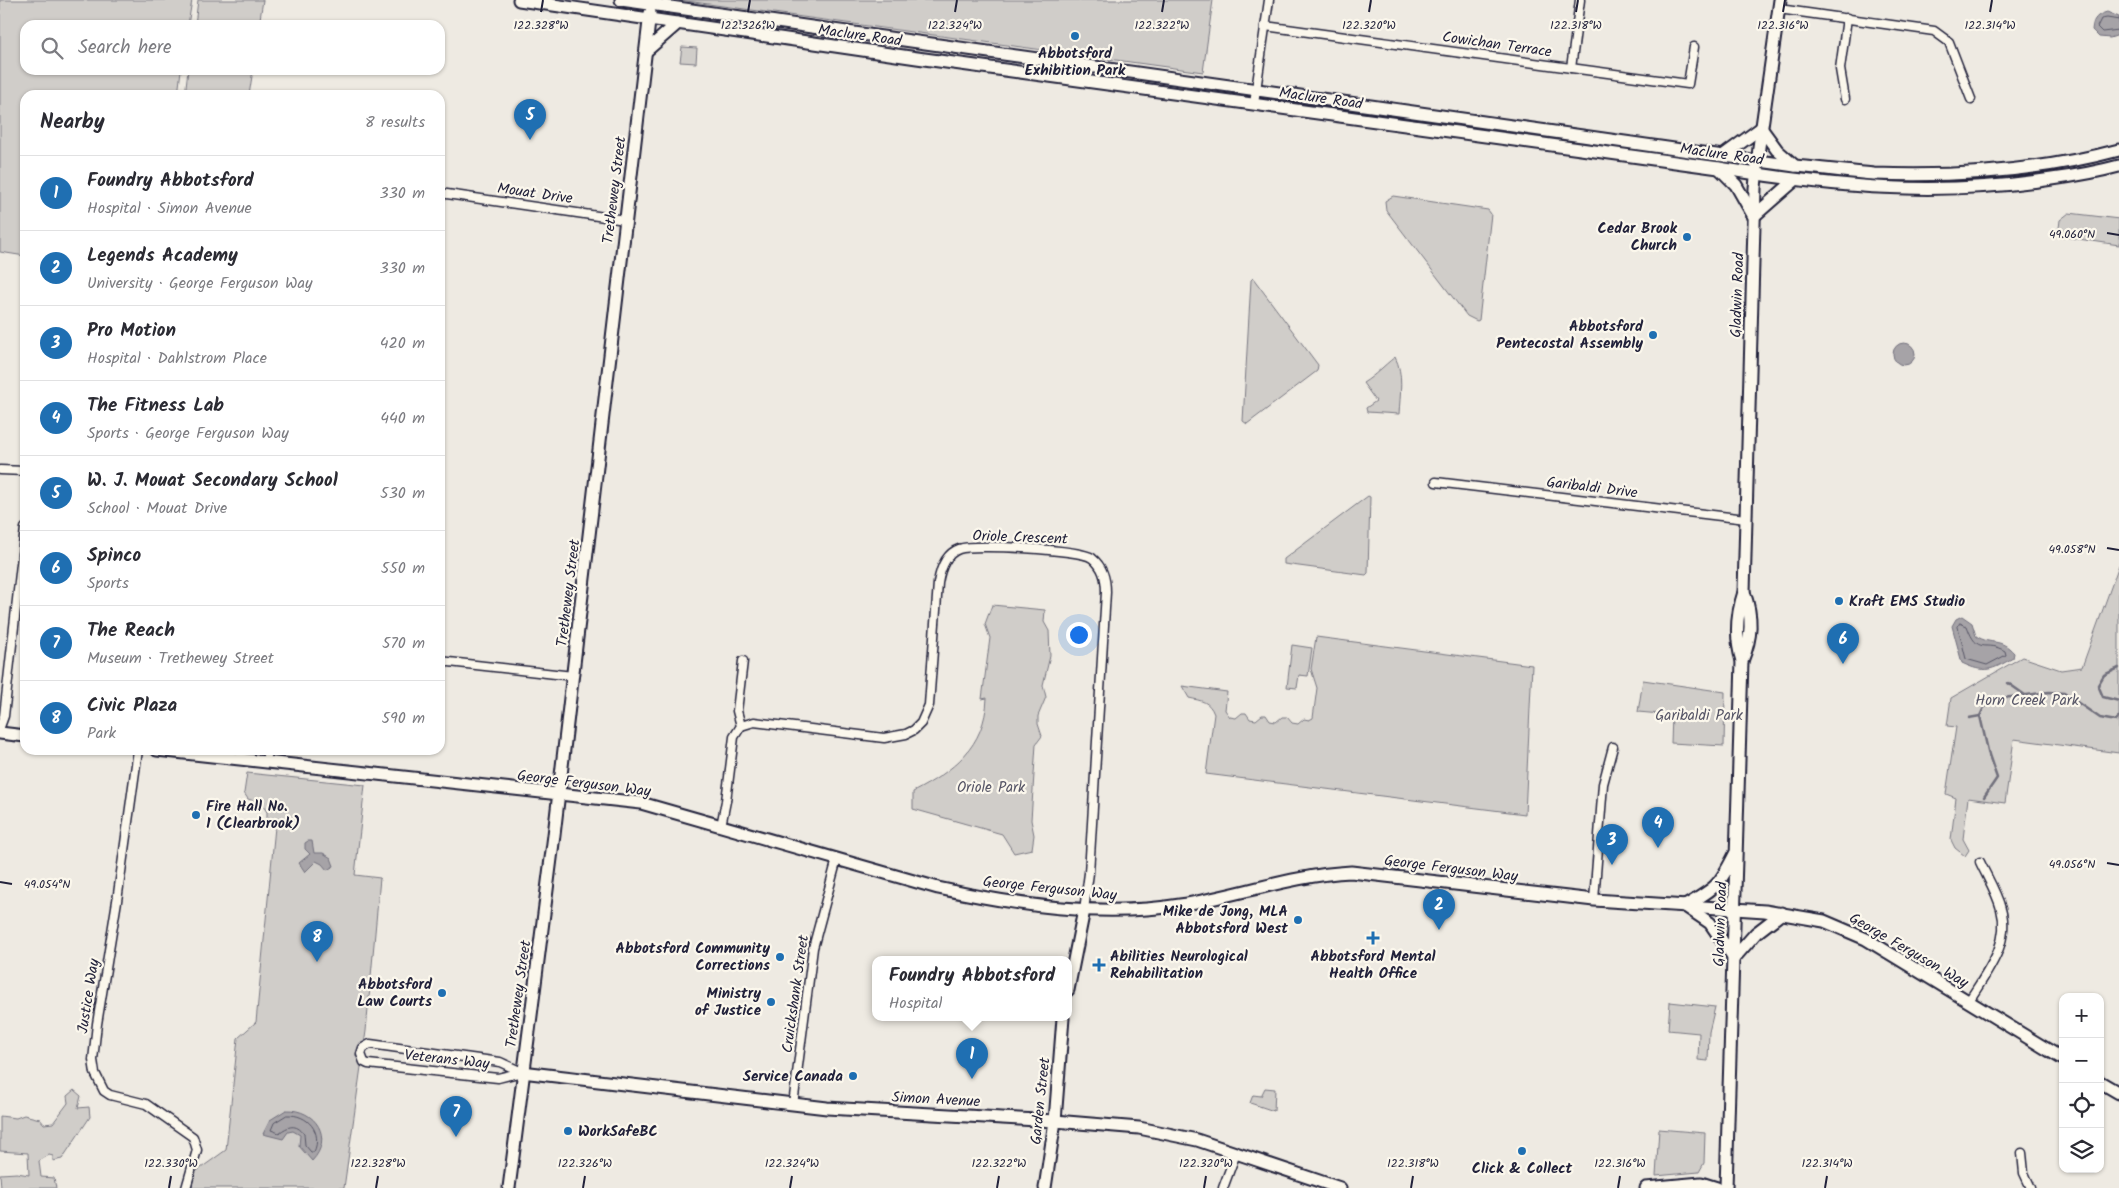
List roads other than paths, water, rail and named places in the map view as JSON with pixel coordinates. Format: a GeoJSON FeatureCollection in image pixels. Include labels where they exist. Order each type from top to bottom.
{"type":"FeatureCollection","features":[{"type":"Feature","properties":{"kind":"main road","name":"Maclure Road"},"geometry":{"type":"LineString","coordinates":[[519,0],[1719,168],[1794,181],[1871,188],[1962,189],[2022,184],[2119,166]]}},
{"type":"Feature","properties":{"kind":"main road","name":"Maclure Road"},"geometry":{"type":"LineString","coordinates":[[621,0],[652,2],[1256,90],[1724,154],[1795,166],[1872,174],[1960,174],[2064,162],[2119,150]]}},
{"type":"Feature","properties":{"kind":"main road","name":"Trethewey Street"},"geometry":{"type":"LineString","coordinates":[[509,1188],[522,1072],[559,794],[652,2]]}},
{"type":"Feature","properties":{"kind":"main road","name":"Gladwin Road"},"geometry":{"type":"LineString","coordinates":[[1726,1188],[1742,661],[1750,639],[1750,610],[1744,592],[1754,216],[1757,160],[1780,4]]}},
{"type":"Feature","properties":{"kind":"main road"},"geometry":{"type":"LineString","coordinates":[[646,51],[678,23]]}},
{"type":"Feature","properties":{"kind":"main road"},"geometry":{"type":"LineString","coordinates":[[1724,154],[1761,128],[1778,150],[1795,166]]}},
{"type":"Feature","properties":{"kind":"main road"},"geometry":{"type":"LineString","coordinates":[[1719,168],[1736,185],[1754,216],[1794,181]]}},
{"type":"Feature","properties":{"kind":"main road"},"geometry":{"type":"LineString","coordinates":[[0,733],[20,735]]}},
{"type":"Feature","properties":{"kind":"main road","name":"George Ferguson Way"},"geometry":{"type":"LineString","coordinates":[[249,755],[641,803],[938,888],[972,895],[1084,910],[1138,910],[1179,905],[1292,880],[1330,873],[1351,872],[1594,900],[1736,908],[1782,913],[1824,921],[1866,939],[2059,1057]]}},
{"type":"Feature","properties":{"kind":"main road"},"geometry":{"type":"LineString","coordinates":[[1737,850],[1724,876],[1714,888],[1685,906],[1710,923],[1734,958],[1756,933],[1782,913]]}},
{"type":"Feature","properties":{"kind":"main road"},"geometry":{"type":"LineString","coordinates":[[1072,970],[1084,910]]}},
{"type":"Feature","properties":{"kind":"main road","name":"Garden Street"},"geometry":{"type":"LineString","coordinates":[[1045,1188],[1055,1121],[1063,1021]]}},
{"type":"Feature","properties":{"kind":"main road","name":"Simon Avenue"},"geometry":{"type":"LineString","coordinates":[[522,1072],[794,1105],[1055,1121],[1164,1132],[1197,1140],[1340,1188]]}},
{"type":"Feature","properties":{"kind":"main road"},"geometry":{"type":"LineString","coordinates":[[2102,1083],[2119,1093]]}},
{"type":"Feature","properties":{"kind":"main road"},"geometry":{"type":"LineString","coordinates":[[1646,1188],[1701,1183],[1717,1188]]}},
{"type":"Feature","properties":{"kind":"street"},"geometry":{"type":"LineString","coordinates":[[1254,104],[1269,0]]}},
{"type":"Feature","properties":{"kind":"street"},"geometry":{"type":"LineString","coordinates":[[1571,68],[1580,0]]}},
{"type":"Feature","properties":{"kind":"street"},"geometry":{"type":"LineString","coordinates":[[1780,4],[1847,18],[1934,31],[1949,42],[1971,99]]}},
{"type":"Feature","properties":{"kind":"street"},"geometry":{"type":"LineString","coordinates":[[1845,99],[1840,69],[1847,18]]}},
{"type":"Feature","properties":{"kind":"street","name":"Cowichan Terrace"},"geometry":{"type":"LineString","coordinates":[[1265,26],[1688,84],[1694,47]]}},
{"type":"Feature","properties":{"kind":"street","name":"Mouat Drive"},"geometry":{"type":"LineString","coordinates":[[445,195],[625,220]]}},
{"type":"Feature","properties":{"kind":"street"},"geometry":{"type":"LineString","coordinates":[[0,470],[20,471]]}},
{"type":"Feature","properties":{"kind":"street","name":"Garibaldi Drive"},"geometry":{"type":"LineString","coordinates":[[1436,482],[1746,519]]}},
{"type":"Feature","properties":{"kind":"street","name":"Oriole Crescent"},"geometry":{"type":"LineString","coordinates":[[741,726],[754,722],[884,738],[906,734],[921,722],[929,705],[938,584],[942,565],[957,549],[989,547],[1072,552],[1091,557],[1102,570],[1106,581],[1106,592],[1089,873],[1084,910]]}},
{"type":"Feature","properties":{"kind":"street"},"geometry":{"type":"LineString","coordinates":[[0,727],[4,716],[20,576]]}},
{"type":"Feature","properties":{"kind":"street"},"geometry":{"type":"LineString","coordinates":[[16,614],[20,614]]}},
{"type":"Feature","properties":{"kind":"street"},"geometry":{"type":"LineString","coordinates":[[720,826],[726,800],[734,737],[741,726],[736,711],[743,661]]}},
{"type":"Feature","properties":{"kind":"street"},"geometry":{"type":"LineString","coordinates":[[445,662],[573,676]]}},
{"type":"Feature","properties":{"kind":"street"},"geometry":{"type":"LineString","coordinates":[[1594,900],[1603,784],[1613,747]]}},
{"type":"Feature","properties":{"kind":"street","name":"Justice Way"},"geometry":{"type":"LineString","coordinates":[[137,755],[93,1060],[95,1073],[104,1091],[110,1095],[146,1104],[192,1137],[197,1150],[186,1188]]}},
{"type":"Feature","properties":{"kind":"street","name":"Cruickshank Street"},"geometry":{"type":"LineString","coordinates":[[794,1105],[813,948],[837,859]]}},
{"type":"Feature","properties":{"kind":"street"},"geometry":{"type":"LineString","coordinates":[[1969,1001],[1996,957],[2004,933],[2001,909],[1980,862]]}},
{"type":"Feature","properties":{"kind":"street","name":"Veterans Way"},"geometry":{"type":"LineString","coordinates":[[370,1044],[500,1062],[522,1072],[498,1078],[425,1071],[368,1064],[364,1062],[360,1054],[363,1048],[370,1044]]}},
{"type":"Feature","properties":{"kind":"street"},"geometry":{"type":"LineString","coordinates":[[1224,1188],[1236,1153]]}},
{"type":"Feature","properties":{"kind":"street"},"geometry":{"type":"LineString","coordinates":[[2022,1153],[2024,1173],[2031,1188]]}},
{"type":"Feature","properties":{"kind":"water"},"geometry":{"type":"Polygon","coordinates":[[[2107,12],[2119,17],[2119,35],[2110,38],[2099,37],[2092,30],[2093,23],[2098,16],[2107,12]]]}},
{"type":"Feature","properties":{"kind":"water"},"geometry":{"type":"Polygon","coordinates":[[[1904,343],[1914,350],[1915,354],[1908,364],[1904,365],[1894,358],[1893,354],[1900,344],[1904,343]]]}},
{"type":"Feature","properties":{"kind":"water"},"geometry":{"type":"Polygon","coordinates":[[[1962,616],[1972,623],[1976,636],[2004,645],[2014,653],[2013,658],[1994,668],[1988,669],[1977,669],[1962,663],[1952,626],[1956,619],[1962,616]]]}},
{"type":"Feature","properties":{"kind":"water"},"geometry":{"type":"Polygon","coordinates":[[[312,841],[314,853],[323,853],[331,858],[334,866],[327,870],[316,861],[305,872],[299,863],[310,854],[305,849],[305,843],[312,841]]]}},
{"type":"Feature","properties":{"kind":"water"},"geometry":{"type":"Polygon","coordinates":[[[286,1110],[306,1114],[318,1126],[321,1134],[321,1143],[312,1161],[299,1146],[300,1135],[293,1131],[288,1132],[283,1139],[263,1134],[270,1120],[286,1110]]]}},
{"type":"Feature","properties":{"kind":"waterway"},"geometry":{"type":"LineString","coordinates":[[2119,668],[2104,675],[2098,685],[2103,697],[2119,701]]}},
{"type":"Feature","properties":{"kind":"waterway"},"geometry":{"type":"LineString","coordinates":[[2008,683],[2025,695]]}},
{"type":"Feature","properties":{"kind":"waterway"},"geometry":{"type":"LineString","coordinates":[[1984,797],[1997,778],[1989,755],[1980,716],[1986,703],[2003,698],[2049,692],[2064,693],[2100,718],[2116,721],[2119,717]]}},
{"type":"Feature","properties":{"kind":"waterway"},"geometry":{"type":"LineString","coordinates":[[1969,718],[1980,716]]}},
{"type":"Feature","properties":{"kind":"place","name":"Abbotsford Exhibition Park"},"geometry":{"type":"Point","coordinates":[1075,36]}},
{"type":"Feature","properties":{"kind":"place","name":"W. J. Mouat Secondary School"},"geometry":{"type":"Point","coordinates":[530,140]}},
{"type":"Feature","properties":{"kind":"place","name":"Cedar Brook Church"},"geometry":{"type":"Point","coordinates":[1687,237]}},
{"type":"Feature","properties":{"kind":"place","name":"Abbotsford Pentecostal Assembly"},"geometry":{"type":"Point","coordinates":[1653,335]}},
{"type":"Feature","properties":{"kind":"place","name":"Kraft EMS Studio"},"geometry":{"type":"Point","coordinates":[1839,601]}},
{"type":"Feature","properties":{"kind":"place","name":"Spinco"},"geometry":{"type":"Point","coordinates":[1843,664]}},
{"type":"Feature","properties":{"kind":"place","name":"Fire Hall No. 1 (Clearbrook)"},"geometry":{"type":"Point","coordinates":[196,815]}},
{"type":"Feature","properties":{"kind":"place","name":"The Fitness Lab"},"geometry":{"type":"Point","coordinates":[1658,848]}},
{"type":"Feature","properties":{"kind":"place","name":"Pro Motion"},"geometry":{"type":"Point","coordinates":[1612,865]}},
{"type":"Feature","properties":{"kind":"place","name":"Mike de Jong, MLA Abbotsford West"},"geometry":{"type":"Point","coordinates":[1298,920]}},
{"type":"Feature","properties":{"kind":"place","name":"Legends Academy"},"geometry":{"type":"Point","coordinates":[1439,930]}},
{"type":"Feature","properties":{"kind":"place","name":"Abbotsford Mental Health Office"},"geometry":{"type":"Point","coordinates":[1373,938]}},
{"type":"Feature","properties":{"kind":"place","name":"Abbotsford Community Corrections"},"geometry":{"type":"Point","coordinates":[780,957]}},
{"type":"Feature","properties":{"kind":"place","name":"Civic Plaza"},"geometry":{"type":"Point","coordinates":[317,962]}},
{"type":"Feature","properties":{"kind":"place","name":"Abilities Neurological Rehabilitation"},"geometry":{"type":"Point","coordinates":[1099,965]}},
{"type":"Feature","properties":{"kind":"place","name":"Abbotsford Law Courts"},"geometry":{"type":"Point","coordinates":[442,993]}},
{"type":"Feature","properties":{"kind":"place","name":"Ministry of Justice"},"geometry":{"type":"Point","coordinates":[771,1002]}},
{"type":"Feature","properties":{"kind":"place","name":"Service Canada"},"geometry":{"type":"Point","coordinates":[853,1076]}},
{"type":"Feature","properties":{"kind":"place","name":"Foundry Abbotsford"},"geometry":{"type":"Point","coordinates":[972,1079]}},
{"type":"Feature","properties":{"kind":"place","name":"WorkSafeBC"},"geometry":{"type":"Point","coordinates":[568,1131]}},
{"type":"Feature","properties":{"kind":"place","name":"The Reach"},"geometry":{"type":"Point","coordinates":[456,1137]}},
{"type":"Feature","properties":{"kind":"place","name":"Click & Collect"},"geometry":{"type":"Point","coordinates":[1522,1151]}},
{"type":"Feature","properties":{"kind":"park label","name":"Horn Creek Park"},"geometry":{"type":"Point","coordinates":[2027,700]}},
{"type":"Feature","properties":{"kind":"park label","name":"Garibaldi Park"},"geometry":{"type":"Point","coordinates":[1699,715]}},
{"type":"Feature","properties":{"kind":"park label","name":"Oriole Park"},"geometry":{"type":"Point","coordinates":[991,787]}}]}
